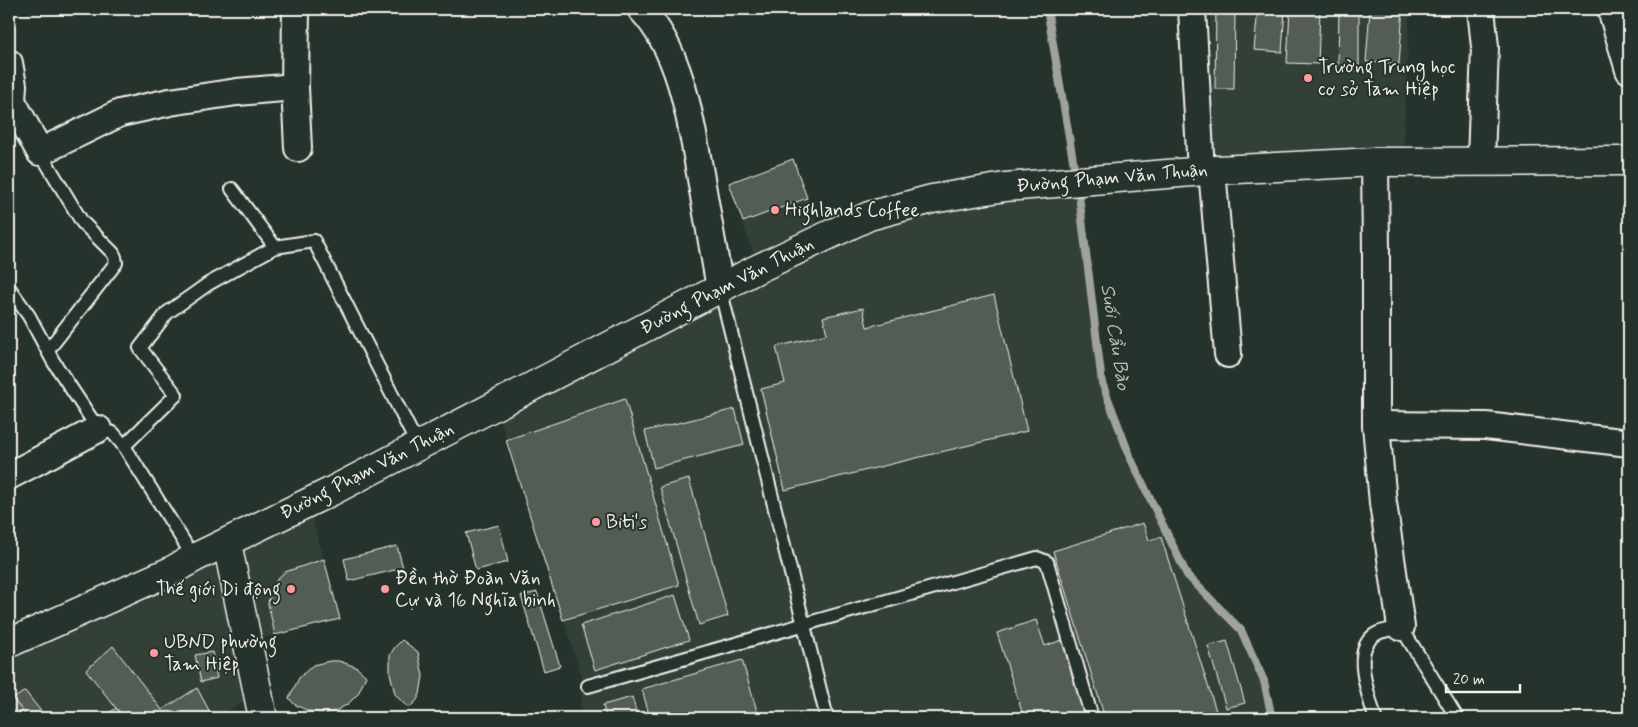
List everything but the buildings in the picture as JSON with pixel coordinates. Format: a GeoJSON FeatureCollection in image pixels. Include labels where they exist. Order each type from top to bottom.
{"type":"FeatureCollection","features":[{"type":"Feature","properties":{"kind":"main road","name":"Đường Phạm Văn Thuận"},"geometry":{"type":"LineString","coordinates":[[9,643],[171,570],[418,446],[720,288],[869,216],[932,199],[1005,187],[1207,170],[1374,162],[1629,162]]}},
{"type":"Feature","properties":{"kind":"main road"},"geometry":{"type":"LineString","coordinates":[[227,542],[263,718]]}},
{"type":"Feature","properties":{"kind":"street"},"geometry":{"type":"LineString","coordinates":[[296,9],[295,87],[298,148]]}},
{"type":"Feature","properties":{"kind":"street"},"geometry":{"type":"LineString","coordinates":[[1192,9],[1207,170],[1228,354]]}},
{"type":"Feature","properties":{"kind":"street"},"geometry":{"type":"LineString","coordinates":[[1481,9],[1484,46],[1481,162]]}},
{"type":"Feature","properties":{"kind":"street"},"geometry":{"type":"LineString","coordinates":[[1611,9],[1629,70]]}},
{"type":"Feature","properties":{"kind":"street"},"geometry":{"type":"LineString","coordinates":[[655,15],[687,103],[720,288]]}},
{"type":"Feature","properties":{"kind":"street"},"geometry":{"type":"LineString","coordinates":[[9,63],[13,85],[12,101],[40,152],[120,113],[237,92],[295,87]]}},
{"type":"Feature","properties":{"kind":"street"},"geometry":{"type":"LineString","coordinates":[[1374,162],[1376,425],[1383,503],[1401,627]]}},
{"type":"Feature","properties":{"kind":"street"},"geometry":{"type":"LineString","coordinates":[[1376,425],[1486,426],[1629,443]]}},
{"type":"Feature","properties":{"kind":"street"},"geometry":{"type":"LineString","coordinates":[[9,476],[98,429]]}},
{"type":"Feature","properties":{"kind":"lane"},"geometry":{"type":"LineString","coordinates":[[40,152],[82,222],[112,253],[116,263],[48,350]]}},
{"type":"Feature","properties":{"kind":"lane"},"geometry":{"type":"LineString","coordinates":[[232,189],[276,247]]}},
{"type":"Feature","properties":{"kind":"lane"},"geometry":{"type":"LineString","coordinates":[[124,446],[176,395],[140,348],[167,313],[208,284],[276,247],[314,241],[418,446]]}},
{"type":"Feature","properties":{"kind":"lane"},"geometry":{"type":"LineString","coordinates":[[9,288],[29,316],[53,361],[98,429],[113,433],[124,446],[194,558]]}},
{"type":"Feature","properties":{"kind":"lane"},"geometry":{"type":"LineString","coordinates":[[720,288],[827,718]]}},
{"type":"Feature","properties":{"kind":"lane"},"geometry":{"type":"LineString","coordinates":[[588,686],[1037,558],[1047,562],[1092,718]]}},
{"type":"Feature","properties":{"kind":"lane"},"geometry":{"type":"LineString","coordinates":[[1375,718],[1364,676],[1362,651],[1368,640],[1378,633],[1401,627],[1457,718]]}},
{"type":"Feature","properties":{"kind":"shaded area","name":"Trường Trung học cơ sở Tam Hiệp"},"geometry":{"type":"Polygon","coordinates":[[[1210,9],[1410,9],[1403,148],[1210,156],[1210,9]]]}},
{"type":"Feature","properties":{"kind":"shaded area","name":"Highlands Coffee"},"geometry":{"type":"Polygon","coordinates":[[[793,159],[817,225],[754,255],[729,183],[793,159]]]}},
{"type":"Feature","properties":{"kind":"shaded area"},"geometry":{"type":"Polygon","coordinates":[[[1079,195],[1102,383],[1131,459],[1187,575],[1241,630],[1264,681],[1272,718],[580,718],[582,678],[500,419],[817,254],[874,229],[935,212],[1013,200],[1079,195]]]}},
{"type":"Feature","properties":{"kind":"shaded area","name":"Thế giới Di động"},"geometry":{"type":"Polygon","coordinates":[[[312,517],[340,619],[261,638],[243,550],[312,517]]]}},
{"type":"Feature","properties":{"kind":"shaded area","name":"UBND phường Tam Hiệp"},"geometry":{"type":"Polygon","coordinates":[[[218,563],[245,702],[213,718],[9,718],[9,659],[218,563]]]}},
{"type":"Feature","properties":{"kind":"waterway","name":"Suối Cầu Bào"},"geometry":{"type":"LineString","coordinates":[[1047,9],[1079,195],[1102,383],[1131,459],[1187,575],[1241,630],[1264,681],[1272,718]]}},
{"type":"Feature","properties":{"kind":"place","name":"Trường Trung học cơ sở Tam Hiệp"},"geometry":{"type":"Point","coordinates":[1308,78]}},
{"type":"Feature","properties":{"kind":"place","name":"Highlands Coffee"},"geometry":{"type":"Point","coordinates":[775,210]}},
{"type":"Feature","properties":{"kind":"place","name":"Biti's"},"geometry":{"type":"Point","coordinates":[596,522]}},
{"type":"Feature","properties":{"kind":"place","name":"Thế giới Di động"},"geometry":{"type":"Point","coordinates":[291,589]}},
{"type":"Feature","properties":{"kind":"place","name":"Đền thờ Đoàn Văn Cự và 16 Nghĩa binh"},"geometry":{"type":"Point","coordinates":[385,589]}},
{"type":"Feature","properties":{"kind":"place","name":"UBND phường Tam Hiệp"},"geometry":{"type":"Point","coordinates":[154,653]}}]}
